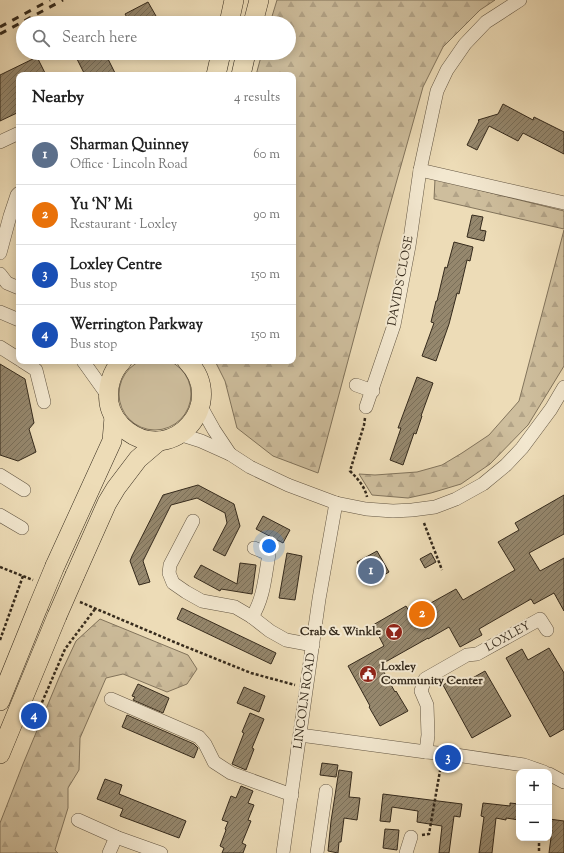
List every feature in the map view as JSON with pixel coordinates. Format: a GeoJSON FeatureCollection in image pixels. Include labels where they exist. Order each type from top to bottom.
{"type":"FeatureCollection","features":[{"type":"Feature","properties":{"kind":"highway"},"geometry":{"type":"LineString","coordinates":[[231,16],[234,0]]}},
{"type":"Feature","properties":{"kind":"highway"},"geometry":{"type":"LineString","coordinates":[[255,16],[259,0]]}},
{"type":"Feature","properties":{"kind":"highway"},"geometry":{"type":"LineString","coordinates":[[217,72],[219,60]]}},
{"type":"Feature","properties":{"kind":"highway"},"geometry":{"type":"LineString","coordinates":[[242,72],[244,60]]}},
{"type":"Feature","properties":{"kind":"highway"},"geometry":{"type":"LineString","coordinates":[[117,364],[109,384],[108,396],[114,417],[122,427],[133,435],[145,440],[159,441],[169,439],[179,434],[188,427],[196,417],[202,392],[199,379],[191,364]]}},
{"type":"Feature","properties":{"kind":"highway"},"geometry":{"type":"LineString","coordinates":[[0,701],[55,566],[112,441],[114,417]]}},
{"type":"Feature","properties":{"kind":"highway"},"geometry":{"type":"LineString","coordinates":[[0,754],[106,503],[138,459],[159,441]]}},
{"type":"Feature","properties":{"kind":"street","name":"DAVIDS CLOSE"},"geometry":{"type":"LineString","coordinates":[[366,407],[394,324],[409,246],[420,170],[437,91],[447,70],[466,44],[486,22],[520,0]]}},
{"type":"Feature","properties":{"kind":"street"},"geometry":{"type":"LineString","coordinates":[[0,142],[16,134]]}},
{"type":"Feature","properties":{"kind":"street"},"geometry":{"type":"LineString","coordinates":[[420,170],[564,203]]}},
{"type":"Feature","properties":{"kind":"street"},"geometry":{"type":"LineString","coordinates":[[0,253],[5,215],[16,198]]}},
{"type":"Feature","properties":{"kind":"street"},"geometry":{"type":"LineString","coordinates":[[0,274],[7,283],[16,287]]}},
{"type":"Feature","properties":{"kind":"street"},"geometry":{"type":"LineString","coordinates":[[0,312],[16,319]]}},
{"type":"Feature","properties":{"kind":"street"},"geometry":{"type":"LineString","coordinates":[[0,347],[16,357]]}},
{"type":"Feature","properties":{"kind":"street"},"geometry":{"type":"LineString","coordinates":[[27,364],[36,370],[44,402]]}},
{"type":"Feature","properties":{"kind":"street"},"geometry":{"type":"LineString","coordinates":[[85,364],[108,396]]}},
{"type":"Feature","properties":{"kind":"street"},"geometry":{"type":"LineString","coordinates":[[356,385],[372,391]]}},
{"type":"Feature","properties":{"kind":"street"},"geometry":{"type":"LineString","coordinates":[[179,434],[201,440],[230,454],[250,467],[288,485],[336,503],[366,509],[393,511],[412,510],[435,507],[456,499],[483,484],[506,465],[522,448],[551,409],[564,387]]}},
{"type":"Feature","properties":{"kind":"street"},"geometry":{"type":"LineString","coordinates":[[200,405],[230,454]]}},
{"type":"Feature","properties":{"kind":"street"},"geometry":{"type":"LineString","coordinates":[[0,475],[24,490]]}},
{"type":"Feature","properties":{"kind":"street","name":"LINCOLN ROAD"},"geometry":{"type":"LineString","coordinates":[[283,853],[319,599],[336,503]]}},
{"type":"Feature","properties":{"kind":"street"},"geometry":{"type":"LineString","coordinates":[[0,515],[22,528]]}},
{"type":"Feature","properties":{"kind":"street"},"geometry":{"type":"LineString","coordinates":[[192,521],[170,565],[169,574],[173,582],[186,592],[202,601],[235,606],[270,631],[286,640],[313,645]]}},
{"type":"Feature","properties":{"kind":"street"},"geometry":{"type":"LineString","coordinates":[[252,617],[258,607],[269,554],[254,548]]}},
{"type":"Feature","properties":{"kind":"street","name":"LOXLEY"},"geometry":{"type":"LineString","coordinates":[[426,752],[428,728],[427,705],[421,691],[425,679],[467,655],[477,654],[540,619],[547,630]]}},
{"type":"Feature","properties":{"kind":"street"},"geometry":{"type":"LineString","coordinates":[[112,699],[198,738],[205,744],[214,762],[231,773],[292,795]]}},
{"type":"Feature","properties":{"kind":"street"},"geometry":{"type":"LineString","coordinates":[[300,735],[449,754],[524,765],[535,769]]}},
{"type":"Feature","properties":{"kind":"street"},"geometry":{"type":"LineString","coordinates":[[552,776],[564,782]]}},
{"type":"Feature","properties":{"kind":"street"},"geometry":{"type":"LineString","coordinates":[[317,853],[326,791]]}},
{"type":"Feature","properties":{"kind":"street"},"geometry":{"type":"LineString","coordinates":[[78,820],[161,853]]}},
{"type":"Feature","properties":{"kind":"street"},"geometry":{"type":"LineString","coordinates":[[109,853],[116,836]]}},
{"type":"Feature","properties":{"kind":"street"},"geometry":{"type":"LineString","coordinates":[[406,853],[411,837]]}},
{"type":"Feature","properties":{"kind":"path"},"geometry":{"type":"LineString","coordinates":[[366,407],[364,425],[350,471],[366,490],[367,498]]}},
{"type":"Feature","properties":{"kind":"path"},"geometry":{"type":"LineString","coordinates":[[424,523],[442,570]]}},
{"type":"Feature","properties":{"kind":"path"},"geometry":{"type":"LineString","coordinates":[[0,567],[35,581]]}},
{"type":"Feature","properties":{"kind":"path"},"geometry":{"type":"LineString","coordinates":[[0,640],[23,576]]}},
{"type":"Feature","properties":{"kind":"path"},"geometry":{"type":"LineString","coordinates":[[80,602],[251,673],[297,685]]}},
{"type":"Feature","properties":{"kind":"path"},"geometry":{"type":"LineString","coordinates":[[40,707],[66,649],[95,609]]}},
{"type":"Feature","properties":{"kind":"path"},"geometry":{"type":"LineString","coordinates":[[411,837],[429,834],[442,761]]}},
{"type":"Feature","properties":{"kind":"path"},"geometry":{"type":"LineString","coordinates":[[539,841],[540,853]]}},
{"type":"Feature","properties":{"kind":"green space"},"geometry":{"type":"Polygon","coordinates":[[[277,0],[495,0],[480,10],[443,47],[423,87],[318,473],[273,456],[237,428],[225,381],[216,364],[296,364],[296,72],[257,72],[260,60],[296,60],[296,16],[272,16],[277,0]]]}},
{"type":"Feature","properties":{"kind":"green space"},"geometry":{"type":"Polygon","coordinates":[[[435,179],[564,211],[564,229],[434,199],[435,179]]]}},
{"type":"Feature","properties":{"kind":"green space"},"geometry":{"type":"Polygon","coordinates":[[[564,230],[564,366],[528,425],[490,464],[461,484],[408,498],[372,495],[359,474],[375,475],[417,472],[442,465],[489,435],[519,401],[564,230]]]}},
{"type":"Feature","properties":{"kind":"green space"},"geometry":{"type":"Polygon","coordinates":[[[135,364],[175,364],[181,368],[185,374],[190,387],[190,401],[181,420],[162,429],[148,429],[129,420],[120,401],[119,394],[122,380],[129,368],[135,364]]]}},
{"type":"Feature","properties":{"kind":"green space"},"geometry":{"type":"Polygon","coordinates":[[[100,619],[188,655],[197,669],[187,684],[167,692],[123,674],[106,678],[80,738],[79,770],[68,788],[68,808],[55,850],[58,853],[0,853],[0,823],[61,673],[76,641],[100,619]]]}},
{"type":"Feature","properties":{"kind":"building"},"geometry":{"type":"Polygon","coordinates":[[[148,2],[156,16],[126,16],[125,14],[148,2]]]}},
{"type":"Feature","properties":{"kind":"building"},"geometry":{"type":"Polygon","coordinates":[[[31,60],[38,60],[44,72],[16,72],[16,113],[0,121],[0,75],[31,60]]]}},
{"type":"Feature","properties":{"kind":"building"},"geometry":{"type":"Polygon","coordinates":[[[78,60],[108,60],[114,72],[84,72],[78,60]]]}},
{"type":"Feature","properties":{"kind":"building"},"geometry":{"type":"Polygon","coordinates":[[[503,104],[533,120],[534,117],[564,132],[564,154],[523,133],[518,141],[489,126],[477,150],[467,145],[479,121],[478,120],[498,114],[503,104]]]}},
{"type":"Feature","properties":{"kind":"building"},"geometry":{"type":"Polygon","coordinates":[[[472,215],[483,217],[480,230],[486,231],[484,241],[467,237],[472,215]]]}},
{"type":"Feature","properties":{"kind":"building"},"geometry":{"type":"Polygon","coordinates":[[[454,242],[473,247],[470,261],[467,260],[459,294],[457,293],[449,324],[436,361],[422,356],[434,323],[431,322],[436,301],[445,267],[447,268],[454,242]]]}},
{"type":"Feature","properties":{"kind":"building"},"geometry":{"type":"Polygon","coordinates":[[[0,364],[25,379],[34,423],[29,429],[36,452],[18,461],[0,455],[0,364]]]}},
{"type":"Feature","properties":{"kind":"building"},"geometry":{"type":"Polygon","coordinates":[[[417,377],[433,383],[416,434],[414,433],[403,465],[390,460],[401,428],[398,428],[417,377]]]}},
{"type":"Feature","properties":{"kind":"building"},"geometry":{"type":"Polygon","coordinates":[[[198,485],[234,504],[240,526],[225,556],[213,550],[227,523],[225,513],[197,498],[171,505],[143,561],[150,582],[139,585],[130,561],[163,495],[198,485]]]}},
{"type":"Feature","properties":{"kind":"building"},"geometry":{"type":"Polygon","coordinates":[[[564,495],[564,534],[529,553],[540,571],[564,558],[564,611],[554,593],[534,604],[531,599],[479,629],[482,635],[460,647],[449,627],[380,665],[395,692],[396,691],[408,711],[380,726],[348,666],[384,646],[373,625],[406,606],[411,614],[456,589],[463,600],[515,570],[498,542],[519,530],[515,523],[564,495]]]}},
{"type":"Feature","properties":{"kind":"building"},"geometry":{"type":"Polygon","coordinates":[[[263,516],[290,530],[283,543],[256,529],[263,516]]]}},
{"type":"Feature","properties":{"kind":"building"},"geometry":{"type":"Polygon","coordinates":[[[377,551],[389,572],[369,584],[357,562],[377,551]]]}},
{"type":"Feature","properties":{"kind":"building"},"geometry":{"type":"Polygon","coordinates":[[[287,553],[302,556],[295,600],[279,598],[287,553]]]}},
{"type":"Feature","properties":{"kind":"building"},"geometry":{"type":"Polygon","coordinates":[[[431,553],[436,562],[425,568],[420,559],[431,553]]]}},
{"type":"Feature","properties":{"kind":"building"},"geometry":{"type":"Polygon","coordinates":[[[240,563],[256,565],[252,594],[221,589],[220,591],[194,577],[201,565],[237,584],[240,563]]]}},
{"type":"Feature","properties":{"kind":"building"},"geometry":{"type":"Polygon","coordinates":[[[182,608],[276,653],[271,664],[177,619],[182,608]]]}},
{"type":"Feature","properties":{"kind":"building"},"geometry":{"type":"Polygon","coordinates":[[[549,648],[564,673],[564,729],[550,737],[506,658],[522,649],[528,660],[549,648]]]}},
{"type":"Feature","properties":{"kind":"building"},"geometry":{"type":"Polygon","coordinates":[[[485,671],[511,716],[472,738],[443,685],[456,678],[460,685],[485,671]]]}},
{"type":"Feature","properties":{"kind":"building"},"geometry":{"type":"Polygon","coordinates":[[[138,684],[169,698],[163,713],[133,700],[135,697],[132,696],[138,684]]]}},
{"type":"Feature","properties":{"kind":"building"},"geometry":{"type":"Polygon","coordinates":[[[244,687],[265,696],[259,712],[237,703],[244,687]]]}},
{"type":"Feature","properties":{"kind":"building"},"geometry":{"type":"Polygon","coordinates":[[[250,713],[264,719],[252,748],[254,749],[246,770],[232,764],[244,733],[242,732],[250,713]]]}},
{"type":"Feature","properties":{"kind":"building"},"geometry":{"type":"Polygon","coordinates":[[[127,715],[194,744],[198,748],[194,758],[122,727],[127,715]]]}},
{"type":"Feature","properties":{"kind":"building"},"geometry":{"type":"Polygon","coordinates":[[[322,763],[338,765],[336,777],[320,775],[322,763]]]}},
{"type":"Feature","properties":{"kind":"building"},"geometry":{"type":"Polygon","coordinates":[[[339,770],[352,772],[349,797],[360,798],[357,820],[344,818],[338,853],[328,851],[339,770]]]}},
{"type":"Feature","properties":{"kind":"building"},"geometry":{"type":"Polygon","coordinates":[[[105,779],[122,785],[119,794],[186,821],[179,838],[120,816],[123,809],[97,799],[105,779]]]}},
{"type":"Feature","properties":{"kind":"building"},"geometry":{"type":"Polygon","coordinates":[[[241,786],[253,791],[248,803],[254,805],[248,820],[251,821],[242,843],[246,845],[243,853],[222,853],[224,848],[220,846],[228,822],[222,820],[231,796],[236,798],[241,786]]]}},
{"type":"Feature","properties":{"kind":"building"},"geometry":{"type":"Polygon","coordinates":[[[383,794],[462,804],[460,817],[454,816],[449,853],[439,853],[442,826],[417,822],[418,811],[392,807],[390,822],[380,821],[383,794]]]}},
{"type":"Feature","properties":{"kind":"building"},"geometry":{"type":"Polygon","coordinates":[[[483,803],[510,806],[510,803],[516,804],[516,820],[506,818],[506,820],[496,818],[492,853],[479,853],[484,817],[481,816],[483,803]]]}},
{"type":"Feature","properties":{"kind":"building"},"geometry":{"type":"Polygon","coordinates":[[[552,819],[564,821],[564,853],[549,853],[551,841],[552,841],[552,819]]]}},
{"type":"Feature","properties":{"kind":"building"},"geometry":{"type":"Polygon","coordinates":[[[385,829],[399,830],[397,850],[383,848],[385,829]]]}},
{"type":"Feature","properties":{"kind":"railway"},"geometry":{"type":"LineString","coordinates":[[20,16],[50,0]]}},
{"type":"Feature","properties":{"kind":"railway"},"geometry":{"type":"LineString","coordinates":[[33,16],[63,0]]}},
{"type":"Feature","properties":{"kind":"railway"},"geometry":{"type":"LineString","coordinates":[[0,27],[16,18]]}},
{"type":"Feature","properties":{"kind":"railway"},"geometry":{"type":"LineString","coordinates":[[0,34],[16,25]]}},
{"type":"Feature","properties":{"kind":"place","name":"Sharman Quinney"},"geometry":{"type":"Point","coordinates":[371,571]}},
{"type":"Feature","properties":{"kind":"place","name":"Yu ‘N’ Mi"},"geometry":{"type":"Point","coordinates":[422,614]}},
{"type":"Feature","properties":{"kind":"place","name":"Crab & Winkle"},"geometry":{"type":"Point","coordinates":[394,632]}},
{"type":"Feature","properties":{"kind":"place","name":"Loxley Community Center"},"geometry":{"type":"Point","coordinates":[368,674]}},
{"type":"Feature","properties":{"kind":"place","name":"Werrington Parkway"},"geometry":{"type":"Point","coordinates":[34,716]}},
{"type":"Feature","properties":{"kind":"place","name":"Loxley Centre"},"geometry":{"type":"Point","coordinates":[448,758]}}]}
